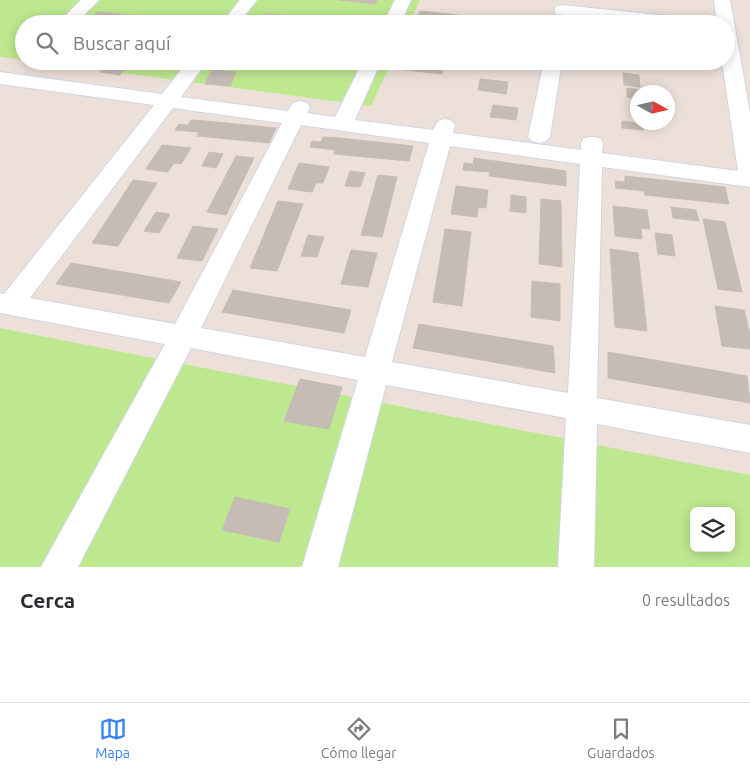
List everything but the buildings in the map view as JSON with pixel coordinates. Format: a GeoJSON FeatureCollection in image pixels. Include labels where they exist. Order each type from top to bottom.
{"type":"FeatureCollection","features":[{"type":"Feature","properties":{"kind":"street"},"geometry":{"type":"LineString","coordinates":[[75,15],[91,0]]}},
{"type":"Feature","properties":{"kind":"street"},"geometry":{"type":"LineString","coordinates":[[236,15],[249,0]]}},
{"type":"Feature","properties":{"kind":"street"},"geometry":{"type":"LineString","coordinates":[[396,15],[403,0]]}},
{"type":"Feature","properties":{"kind":"street"},"geometry":{"type":"LineString","coordinates":[[722,0],[728,15]]}},
{"type":"Feature","properties":{"kind":"street"},"geometry":{"type":"LineString","coordinates":[[562,11],[604,15]]}},
{"type":"Feature","properties":{"kind":"street"},"geometry":{"type":"LineString","coordinates":[[9,69],[170,96],[749,172],[735,53]]}},
{"type":"Feature","properties":{"kind":"street"},"geometry":{"type":"LineString","coordinates":[[191,70],[5,304],[750,439]]}},
{"type":"Feature","properties":{"kind":"street"},"geometry":{"type":"LineString","coordinates":[[345,119],[368,70]]}},
{"type":"Feature","properties":{"kind":"street"},"geometry":{"type":"LineString","coordinates":[[540,137],[551,70]]}},
{"type":"Feature","properties":{"kind":"street"},"geometry":{"type":"LineString","coordinates":[[59,567],[183,336],[297,112]]}},
{"type":"Feature","properties":{"kind":"street"},"geometry":{"type":"LineString","coordinates":[[443,131],[540,137],[592,151]]}},
{"type":"Feature","properties":{"kind":"street"},"geometry":{"type":"LineString","coordinates":[[320,567],[443,131]]}},
{"type":"Feature","properties":{"kind":"street"},"geometry":{"type":"LineString","coordinates":[[576,567],[584,409],[592,151]]}},
{"type":"Feature","properties":{"kind":"green space"},"geometry":{"type":"Polygon","coordinates":[[[0,0],[420,0],[413,15],[15,15],[15,59],[0,57],[0,0]]]}},
{"type":"Feature","properties":{"kind":"green space"},"geometry":{"type":"Polygon","coordinates":[[[100,70],[388,70],[371,106],[100,70]]]}},
{"type":"Feature","properties":{"kind":"green space"},"geometry":{"type":"Polygon","coordinates":[[[0,328],[750,475],[750,567],[0,567],[0,328]]]}}]}
